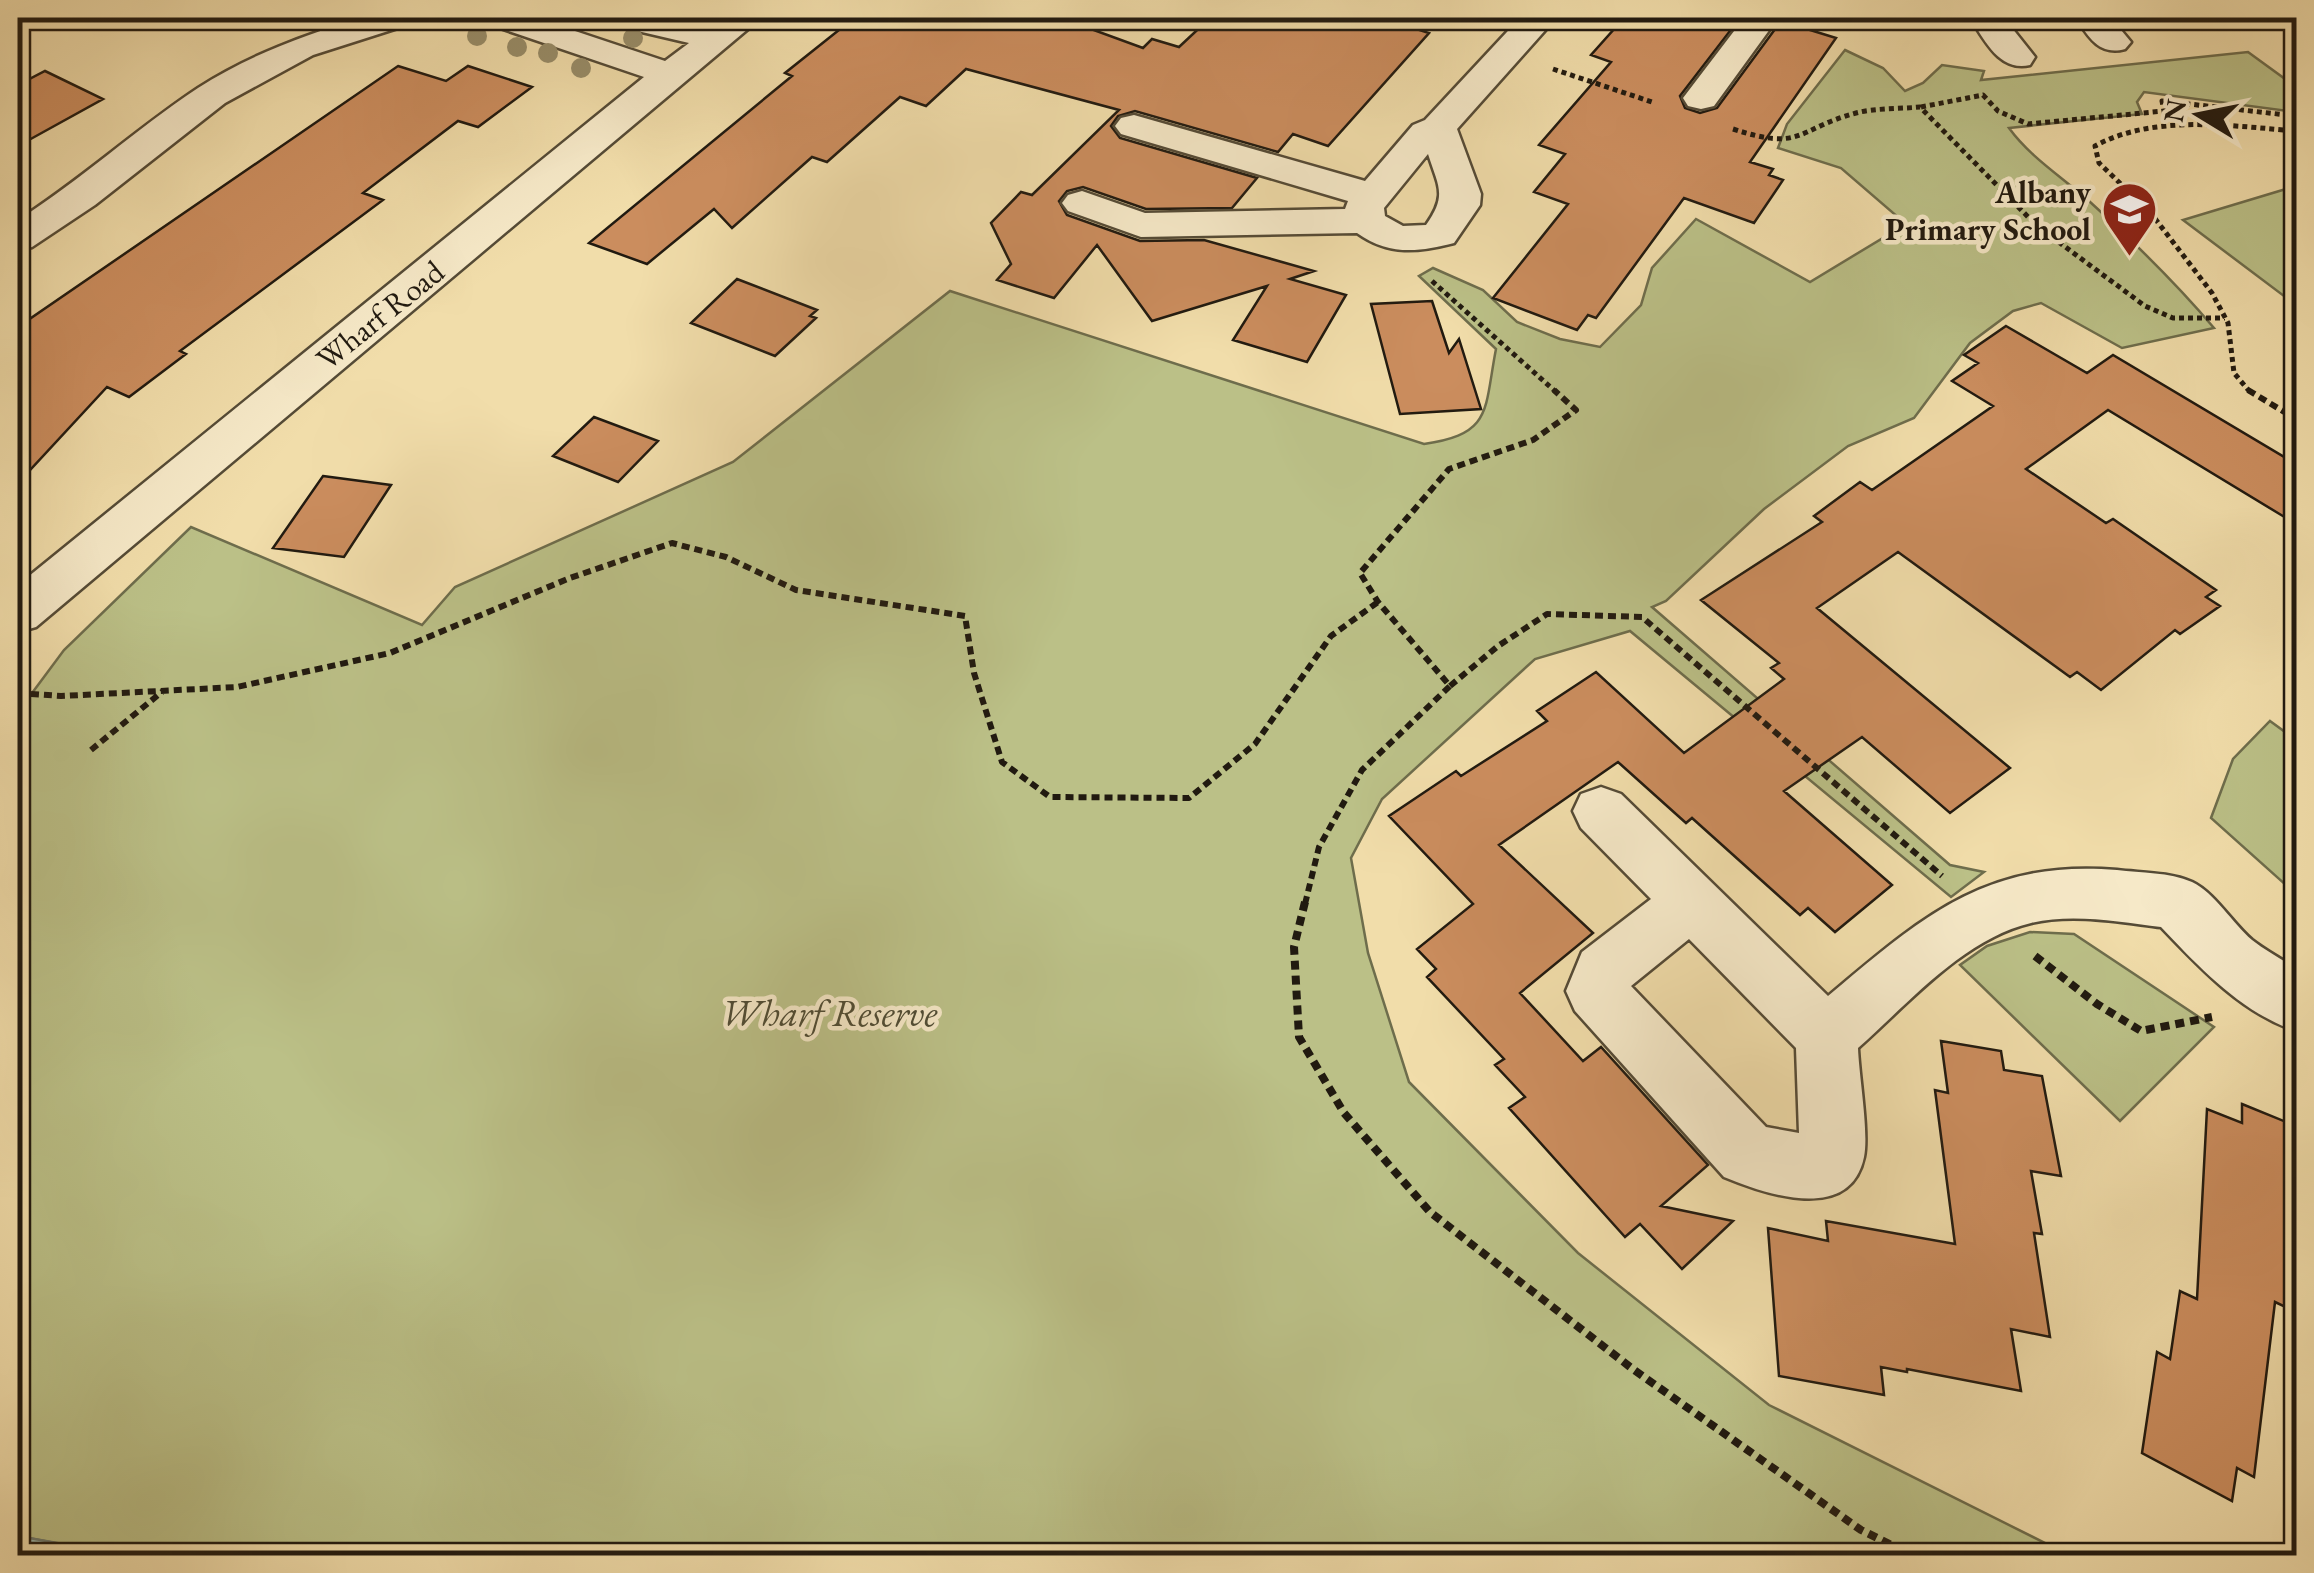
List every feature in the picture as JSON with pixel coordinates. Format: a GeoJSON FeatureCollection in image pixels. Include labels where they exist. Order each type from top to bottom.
{"type":"FeatureCollection","features":[{"type":"Feature","properties":{"kind":"street"},"geometry":{"type":"LineString","coordinates":[[18,238],[81,197],[212,95],[344,27],[395,18]]}},
{"type":"Feature","properties":{"kind":"street"},"geometry":{"type":"LineString","coordinates":[[503,18],[670,74]]}},
{"type":"Feature","properties":{"kind":"street"},"geometry":{"type":"LineString","coordinates":[[624,18],[730,28]]}},
{"type":"Feature","properties":{"kind":"street"},"geometry":{"type":"LineString","coordinates":[[1082,203],[1141,225],[1370,209],[1426,134],[1438,128],[1539,18]]}},
{"type":"Feature","properties":{"kind":"street"},"geometry":{"type":"LineString","coordinates":[[1700,98],[1761,18]]}},
{"type":"Feature","properties":{"kind":"street"},"geometry":{"type":"LineString","coordinates":[[1987,18],[2017,56]]}},
{"type":"Feature","properties":{"kind":"street","name":"Wharf Road"},"geometry":{"type":"LineString","coordinates":[[18,613],[44,587],[730,28]]}},
{"type":"Feature","properties":{"kind":"street"},"geometry":{"type":"LineString","coordinates":[[1134,126],[1370,209],[1387,237],[1414,241],[1440,234],[1460,205],[1461,194],[1438,128]]}},
{"type":"Feature","properties":{"kind":"street"},"geometry":{"type":"LineString","coordinates":[[18,197],[161,133]]}},
{"type":"Feature","properties":{"kind":"street"},"geometry":{"type":"LineString","coordinates":[[1600,811],[1692,902],[1826,1036],[1832,1156],[1820,1167],[1782,1164],[1747,1154],[1596,991],[1603,972],[1692,902]]}},
{"type":"Feature","properties":{"kind":"street"},"geometry":{"type":"LineString","coordinates":[[1826,1036],[1967,921],[2026,898],[2065,893],[2176,902],[2230,959],[2296,1003]]}},
{"type":"Feature","properties":{"kind":"path"},"geometry":{"type":"LineString","coordinates":[[1799,138],[1856,113],[1920,107],[1983,95],[1998,111],[2028,124],[2164,110],[2162,102],[2296,116]]}},
{"type":"Feature","properties":{"kind":"path"},"geometry":{"type":"LineString","coordinates":[[1920,107],[2038,226],[2145,306],[2174,318],[2225,318]]}},
{"type":"Feature","properties":{"kind":"path"},"geometry":{"type":"LineString","coordinates":[[2296,132],[2179,127],[2112,134],[2095,146],[2100,163],[2159,224],[2212,293],[2225,318],[2234,373],[2252,395],[2296,419]]}},
{"type":"Feature","properties":{"kind":"path"},"geometry":{"type":"LineString","coordinates":[[1414,241],[1424,274],[1576,410],[1532,440],[1450,469],[1360,572],[1378,602],[1450,686]]}},
{"type":"Feature","properties":{"kind":"path"},"geometry":{"type":"LineString","coordinates":[[18,692],[62,696],[237,687],[390,653],[570,578],[672,543],[726,557],[796,590],[965,616],[974,674],[1002,762],[1050,797],[1188,798],[1255,744],[1331,636],[1378,602]]}},
{"type":"Feature","properties":{"kind":"path"},"geometry":{"type":"LineString","coordinates":[[1914,1556],[1860,1530],[1634,1370],[1430,1212],[1344,1113],[1298,1037],[1294,948],[1319,847],[1362,770],[1450,686],[1498,646],[1547,614],[1642,617],[2056,974],[2141,1030],[2223,1014]]}},
{"type":"Feature","properties":{"kind":"path"},"geometry":{"type":"LineString","coordinates":[[91,750],[163,691]]}},
{"type":"Feature","properties":{"kind":"green space","name":"Wharf Reserve"},"geometry":{"type":"Polygon","coordinates":[[[1845,50],[1883,68],[1905,91],[1923,83],[1942,65],[1984,71],[1981,80],[2248,52],[2296,87],[2296,112],[2144,92],[2137,102],[2142,114],[2009,128],[2036,158],[2138,247],[2214,328],[2122,348],[2041,303],[2013,311],[1970,343],[1914,418],[1848,446],[1764,509],[1666,601],[1652,607],[1950,865],[1984,872],[1951,897],[1630,631],[1535,659],[1382,799],[1351,858],[1368,953],[1409,1082],[1578,1253],[1769,1405],[2069,1555],[124,1556],[18,1536],[18,712],[64,650],[191,527],[422,625],[455,587],[733,462],[950,291],[1424,444],[1446,440],[1463,434],[1481,416],[1496,349],[1419,276],[1433,268],[1483,290],[1517,322],[1560,339],[1600,347],[1641,305],[1652,268],[1696,219],[1810,282],[1906,224],[1841,168],[1778,148],[1787,124],[1845,50]]]}},
{"type":"Feature","properties":{"kind":"green space"},"geometry":{"type":"Polygon","coordinates":[[[2296,186],[2296,305],[2183,220],[2296,186]]]}},
{"type":"Feature","properties":{"kind":"green space"},"geometry":{"type":"Polygon","coordinates":[[[2270,721],[2296,740],[2296,894],[2211,818],[2233,759],[2270,721]]]}},
{"type":"Feature","properties":{"kind":"green space"},"geometry":{"type":"Polygon","coordinates":[[[2030,932],[2074,934],[2214,1027],[2120,1121],[1960,965],[1987,946],[2030,932]]]}},
{"type":"Feature","properties":{"kind":"water"},"geometry":{"type":"Polygon","coordinates":[[[18,1536],[124,1555],[18,1555],[18,1536]]]}},
{"type":"Feature","properties":{"kind":"building"},"geometry":{"type":"Polygon","coordinates":[[[854,18],[1061,18],[1143,48],[1152,39],[1179,47],[1210,18],[1382,18],[1429,33],[1328,146],[1293,134],[1278,152],[1135,111],[1118,116],[1111,126],[1120,138],[1257,178],[1232,208],[1146,209],[1083,187],[1067,191],[1059,201],[1067,215],[1140,241],[1204,240],[1314,271],[1290,279],[1346,295],[1307,362],[1233,340],[1267,286],[1152,321],[1097,245],[1054,298],[997,280],[1011,264],[991,223],[1021,192],[1032,195],[1119,110],[966,69],[926,106],[900,97],[827,162],[812,157],[732,228],[714,209],[647,264],[589,243],[792,76],[785,73],[854,18]]]}},
{"type":"Feature","properties":{"kind":"building"},"geometry":{"type":"Polygon","coordinates":[[[1624,18],[1740,18],[1680,96],[1685,108],[1700,113],[1717,108],[1781,21],[1836,38],[1750,162],[1773,169],[1769,175],[1783,180],[1754,223],[1684,198],[1596,318],[1588,315],[1577,330],[1493,298],[1568,204],[1534,192],[1565,154],[1539,145],[1611,62],[1591,55],[1624,18]]]}},
{"type":"Feature","properties":{"kind":"building"},"geometry":{"type":"Polygon","coordinates":[[[398,66],[446,81],[468,66],[532,87],[478,127],[458,121],[363,193],[383,200],[180,351],[186,354],[129,397],[107,387],[18,483],[18,327],[398,66]]]}},
{"type":"Feature","properties":{"kind":"building"},"geometry":{"type":"Polygon","coordinates":[[[45,71],[103,99],[18,146],[18,85],[45,71]]]}},
{"type":"Feature","properties":{"kind":"building"},"geometry":{"type":"Polygon","coordinates":[[[737,279],[817,310],[810,316],[816,318],[775,356],[691,323],[737,279]]]}},
{"type":"Feature","properties":{"kind":"building"},"geometry":{"type":"Polygon","coordinates":[[[1432,301],[1449,353],[1459,339],[1481,409],[1400,414],[1371,304],[1432,301]]]}},
{"type":"Feature","properties":{"kind":"building"},"geometry":{"type":"Polygon","coordinates":[[[2006,326],[2087,373],[2113,355],[2296,464],[2296,524],[2108,410],[2026,469],[2106,523],[2113,519],[2216,590],[2206,597],[2220,606],[2180,634],[2175,630],[2101,690],[2077,672],[2070,677],[1898,552],[1817,608],[2010,768],[1950,813],[1862,737],[1784,791],[1892,885],[1835,932],[1808,908],[1800,915],[1692,818],[1686,823],[1618,762],[1499,845],[1593,933],[1520,993],[1583,1061],[1601,1047],[1708,1165],[1661,1206],[1733,1221],[1682,1269],[1640,1224],[1625,1237],[1509,1108],[1525,1097],[1495,1065],[1504,1059],[1427,977],[1436,969],[1417,949],[1473,904],[1389,816],[1456,771],[1461,776],[1547,721],[1537,711],[1596,672],[1684,753],[1784,679],[1771,668],[1779,663],[1701,600],[1822,522],[1814,516],[1860,482],[1872,490],[1993,406],[1952,381],[1978,363],[1964,355],[2006,326]]]}},
{"type":"Feature","properties":{"kind":"building"},"geometry":{"type":"Polygon","coordinates":[[[594,417],[658,441],[618,482],[553,456],[594,417]]]}},
{"type":"Feature","properties":{"kind":"building"},"geometry":{"type":"Polygon","coordinates":[[[323,476],[391,485],[344,557],[273,548],[323,476]]]}},
{"type":"Feature","properties":{"kind":"building"},"geometry":{"type":"Polygon","coordinates":[[[1941,1041],[2001,1051],[2004,1070],[2042,1076],[2061,1176],[2031,1171],[2042,1234],[2034,1233],[2050,1337],[2011,1329],[2021,1391],[1881,1367],[1884,1395],[1779,1376],[1768,1228],[1828,1241],[1826,1221],[1955,1244],[1935,1090],[1948,1093],[1941,1041]]]}},
{"type":"Feature","properties":{"kind":"building"},"geometry":{"type":"Polygon","coordinates":[[[2242,1104],[2296,1126],[2296,1312],[2275,1302],[2254,1477],[2237,1468],[2232,1501],[2142,1453],[2157,1352],[2170,1359],[2180,1291],[2197,1299],[2207,1109],[2242,1123],[2242,1104]]]}},
{"type":"Feature","properties":{"kind":"place","name":"Albany Primary School"},"geometry":{"type":"Point","coordinates":[2130,259]}}]}
